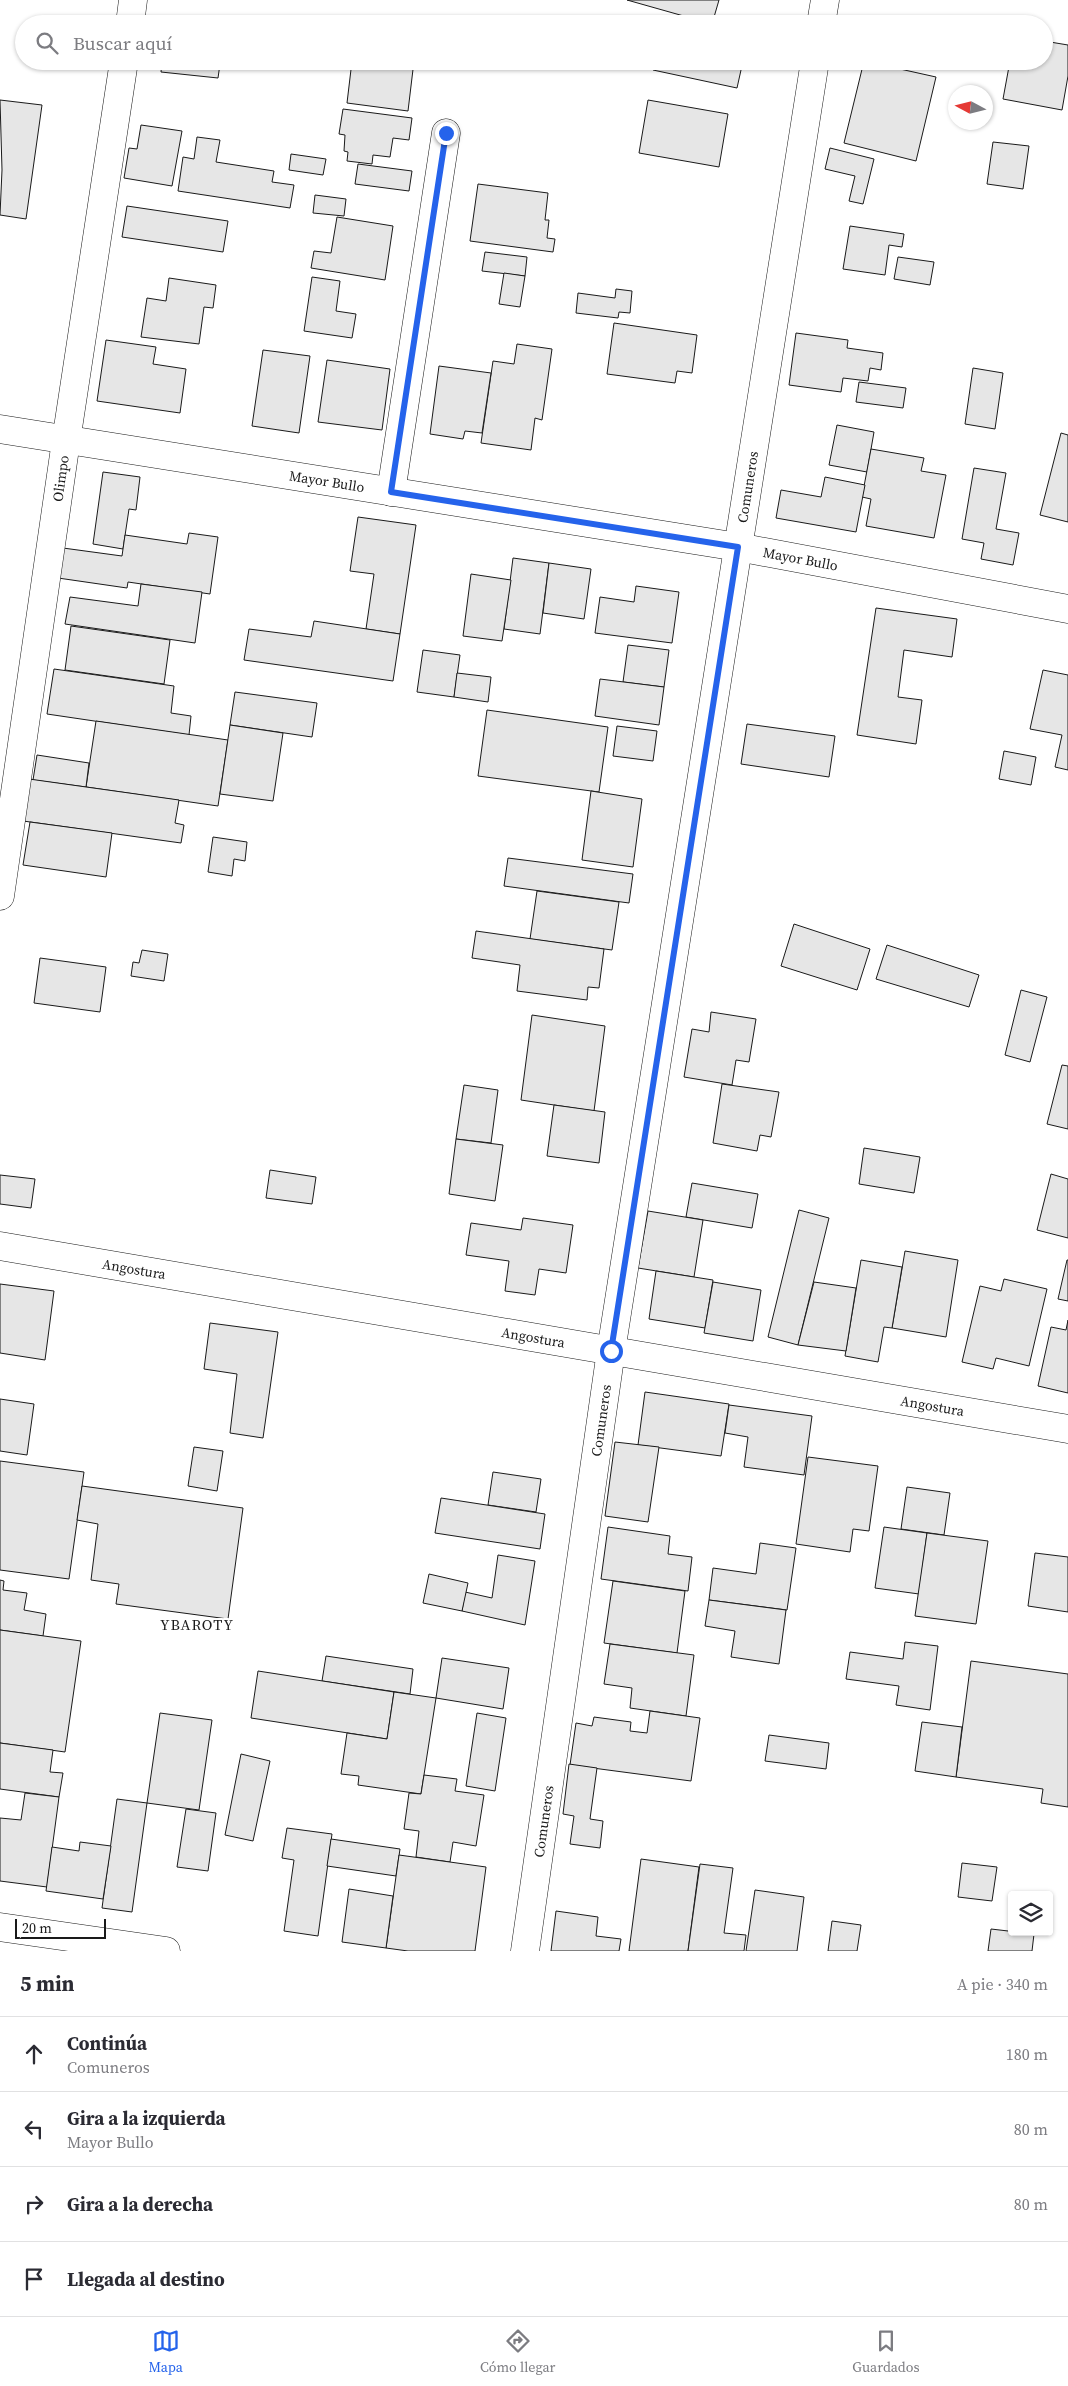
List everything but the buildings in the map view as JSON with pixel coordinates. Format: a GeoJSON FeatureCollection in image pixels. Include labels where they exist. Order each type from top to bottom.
{"type":"FeatureCollection","features":[{"type":"Feature","properties":{"kind":"street"},"geometry":{"type":"LineString","coordinates":[[131,15],[133,0]]}},
{"type":"Feature","properties":{"kind":"street"},"geometry":{"type":"LineString","coordinates":[[822,15],[825,0]]}},
{"type":"Feature","properties":{"kind":"street","name":"Olimpo"},"geometry":{"type":"LineString","coordinates":[[0,896],[66,441],[123,70]]}},
{"type":"Feature","properties":{"kind":"street","name":"Comuneros"},"geometry":{"type":"LineString","coordinates":[[525,1951],[611,1351],[814,70]]}},
{"type":"Feature","properties":{"kind":"street"},"geometry":{"type":"LineString","coordinates":[[391,492],[446,133]]}},
{"type":"Feature","properties":{"kind":"street","name":"Mayor Bullo"},"geometry":{"type":"LineString","coordinates":[[0,429],[738,547],[1068,609]]}},
{"type":"Feature","properties":{"kind":"street","name":"Angostura"},"geometry":{"type":"LineString","coordinates":[[0,1246],[1068,1429]]}},
{"type":"Feature","properties":{"kind":"street"},"geometry":{"type":"LineString","coordinates":[[0,1927],[166,1951]]}},
{"type":"Feature","properties":{"kind":"district","name":"YBAROTY"},"geometry":{"type":"Point","coordinates":[197,1624]}},
{"type":"Feature","properties":{"kind":"route"},"geometry":{"type":"LineString","coordinates":[[446,133],[391,492],[738,547],[611,1351]]}}]}
